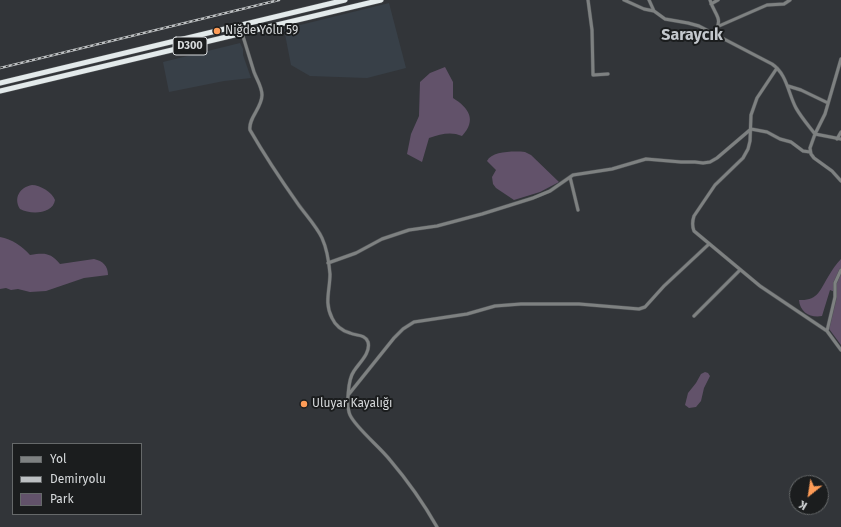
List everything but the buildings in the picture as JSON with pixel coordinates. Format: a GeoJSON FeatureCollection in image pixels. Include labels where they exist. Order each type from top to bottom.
{"type":"FeatureCollection","features":[{"type":"Feature","properties":{"kind":"highway","name":"D300"},"geometry":{"type":"LineString","coordinates":[[0,83],[345,0]]}},
{"type":"Feature","properties":{"kind":"highway","name":"D300"},"geometry":{"type":"LineString","coordinates":[[0,91],[381,0]]}},
{"type":"Feature","properties":{"kind":"street"},"geometry":{"type":"LineString","coordinates":[[588,0],[592,30],[593,75],[608,74]]}},
{"type":"Feature","properties":{"kind":"street"},"geometry":{"type":"LineString","coordinates":[[624,0],[644,9],[654,11],[665,19],[694,24],[772,64],[783,76],[797,110],[815,134],[839,139],[841,132]]}},
{"type":"Feature","properties":{"kind":"street"},"geometry":{"type":"LineString","coordinates":[[649,0],[654,11]]}},
{"type":"Feature","properties":{"kind":"street"},"geometry":{"type":"LineString","coordinates":[[710,0],[719,19],[719,26],[714,35]]}},
{"type":"Feature","properties":{"kind":"street"},"geometry":{"type":"LineString","coordinates":[[711,4],[718,0]]}},
{"type":"Feature","properties":{"kind":"street"},"geometry":{"type":"LineString","coordinates":[[719,26],[767,5],[786,3],[790,0]]}},
{"type":"Feature","properties":{"kind":"street"},"geometry":{"type":"LineString","coordinates":[[242,33],[255,74],[261,87],[262,95],[261,102],[250,124],[250,130],[277,174],[322,238],[330,274],[327,302],[332,320],[339,327],[349,333],[363,336],[368,344],[366,354],[349,381],[348,410],[351,417],[390,460],[437,527]]}},
{"type":"Feature","properties":{"kind":"street"},"geometry":{"type":"LineString","coordinates":[[841,59],[828,103],[810,148],[810,152],[814,158],[832,171],[841,181]]}},
{"type":"Feature","properties":{"kind":"street"},"geometry":{"type":"LineString","coordinates":[[777,68],[756,98],[751,115],[751,130],[748,149],[743,158],[715,185],[693,220],[693,228],[694,231],[709,244],[760,286],[827,331],[841,350]]}},
{"type":"Feature","properties":{"kind":"street"},"geometry":{"type":"LineString","coordinates":[[788,86],[801,90],[828,103]]}},
{"type":"Feature","properties":{"kind":"street"},"geometry":{"type":"LineString","coordinates":[[328,263],[356,253],[382,239],[409,230],[437,226],[533,198],[550,190],[573,174],[612,169],[646,159],[681,162],[710,162],[751,130],[767,132],[780,139],[791,142],[803,151],[810,152]]}},
{"type":"Feature","properties":{"kind":"street"},"geometry":{"type":"LineString","coordinates":[[570,177],[578,210]]}},
{"type":"Feature","properties":{"kind":"street"},"geometry":{"type":"LineString","coordinates":[[349,394],[394,338],[403,329],[414,322],[467,314],[495,306],[522,304],[579,304],[639,309],[645,307],[664,286],[709,244]]}},
{"type":"Feature","properties":{"kind":"street"},"geometry":{"type":"LineString","coordinates":[[694,316],[740,270]]}},
{"type":"Feature","properties":{"kind":"street"},"geometry":{"type":"LineString","coordinates":[[827,331],[835,297],[835,283],[841,270]]}},
{"type":"Feature","properties":{"kind":"shaded area"},"geometry":{"type":"Polygon","coordinates":[[[389,3],[406,68],[367,78],[310,76],[291,65],[284,29],[389,3]]]}},
{"type":"Feature","properties":{"kind":"shaded area"},"geometry":{"type":"Polygon","coordinates":[[[240,43],[251,78],[224,81],[169,92],[163,62],[240,43]]]}},
{"type":"Feature","properties":{"kind":"green space"},"geometry":{"type":"Polygon","coordinates":[[[445,67],[453,82],[453,98],[467,110],[470,120],[469,125],[462,136],[450,133],[429,138],[422,162],[407,154],[411,134],[419,116],[420,82],[430,73],[445,67]]]}},
{"type":"Feature","properties":{"kind":"green space"},"geometry":{"type":"Polygon","coordinates":[[[525,152],[531,155],[559,182],[540,192],[514,200],[496,188],[493,184],[492,177],[496,170],[487,161],[498,153],[525,152]]]}},
{"type":"Feature","properties":{"kind":"green space"},"geometry":{"type":"Polygon","coordinates":[[[32,185],[39,186],[51,194],[55,200],[53,205],[46,211],[30,212],[20,209],[17,201],[19,194],[24,188],[32,185]]]}},
{"type":"Feature","properties":{"kind":"green space"},"geometry":{"type":"Polygon","coordinates":[[[0,237],[9,239],[16,243],[30,255],[50,255],[60,264],[94,259],[97,260],[106,267],[108,275],[84,278],[46,291],[30,292],[18,289],[0,289],[0,237]]]}},
{"type":"Feature","properties":{"kind":"green space"},"geometry":{"type":"Polygon","coordinates":[[[841,259],[841,345],[827,326],[835,292],[830,290],[822,316],[807,314],[801,308],[799,300],[810,299],[818,294],[841,259]]]}},
{"type":"Feature","properties":{"kind":"green space"},"geometry":{"type":"Polygon","coordinates":[[[705,372],[710,376],[704,388],[701,401],[696,407],[689,408],[685,405],[688,393],[701,374],[705,372]]]}},
{"type":"Feature","properties":{"kind":"railway"},"geometry":{"type":"LineString","coordinates":[[0,68],[279,0]]}},
{"type":"Feature","properties":{"kind":"place","name":"Niğde Yolu 59"},"geometry":{"type":"Point","coordinates":[217,31]}},
{"type":"Feature","properties":{"kind":"place","name":"Uluyar Kayalığı"},"geometry":{"type":"Point","coordinates":[304,404]}},
{"type":"Feature","properties":{"kind":"district","name":"Saraycık"},"geometry":{"type":"Point","coordinates":[692,36]}}]}
